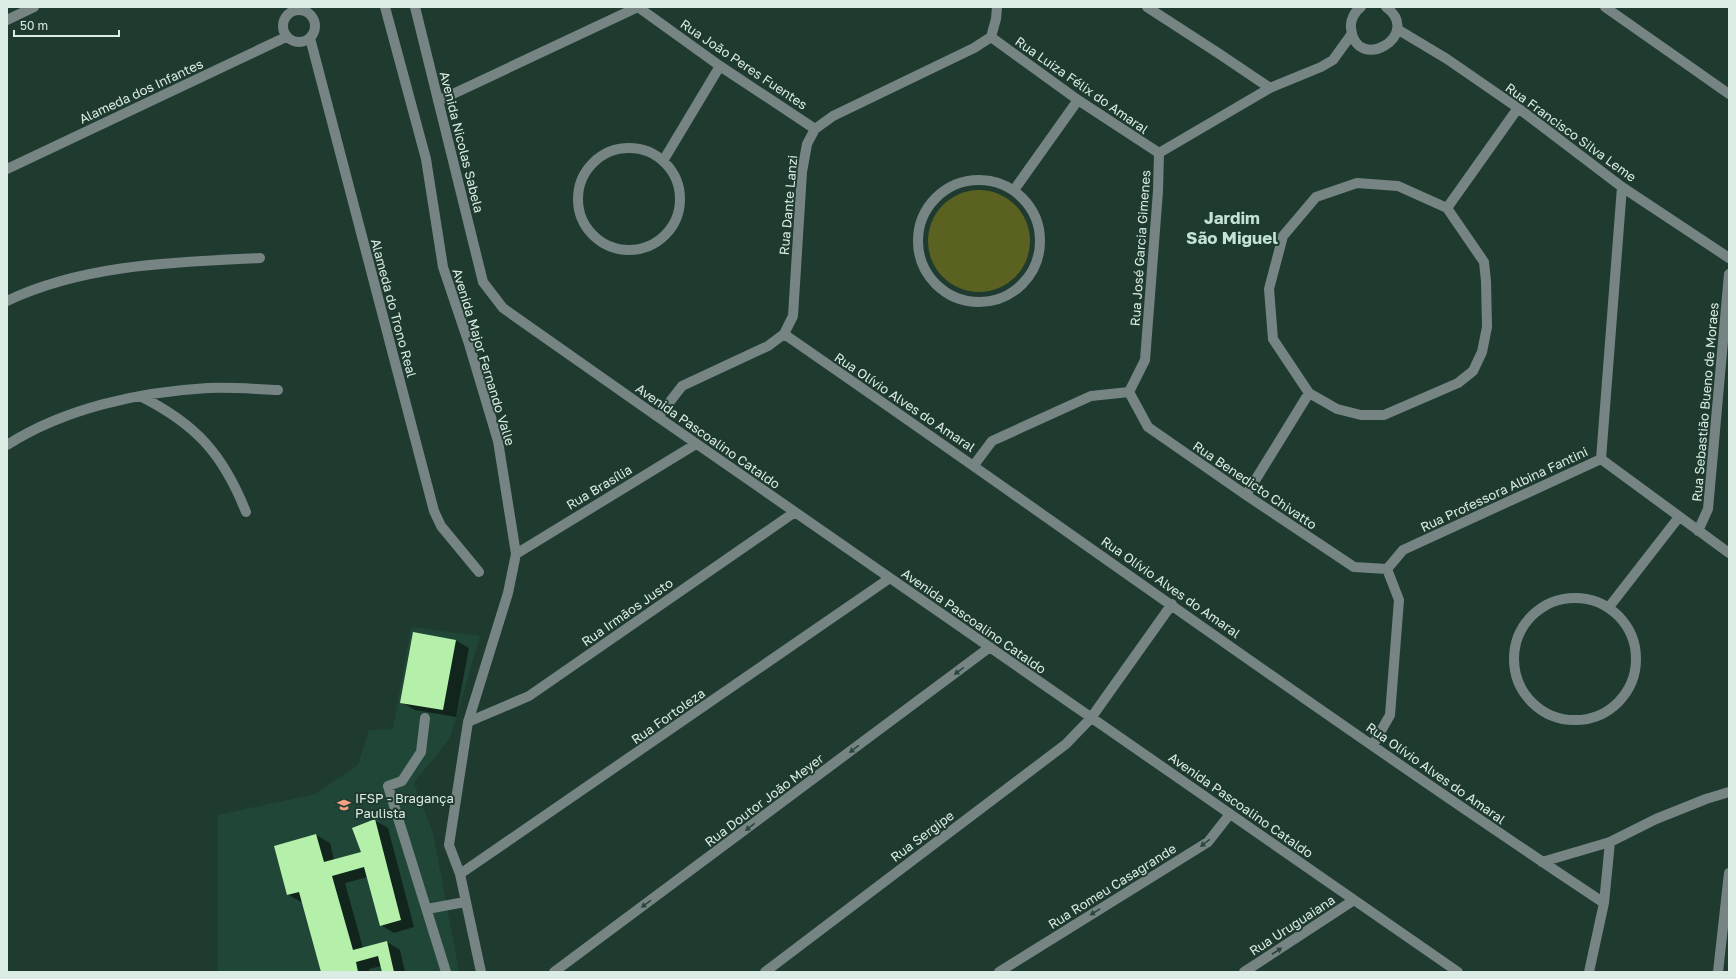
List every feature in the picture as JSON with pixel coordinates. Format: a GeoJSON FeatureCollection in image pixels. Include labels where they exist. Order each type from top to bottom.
{"type":"FeatureCollection","features":[{"type":"Feature","properties":{"kind":"street"},"geometry":{"type":"LineString","coordinates":[[7,20],[34,7]]}},
{"type":"Feature","properties":{"kind":"street","name":"Avenida Major Fernando Valle"},"geometry":{"type":"LineString","coordinates":[[385,7],[426,159],[443,267],[469,344],[498,441],[516,554],[508,593],[468,722],[449,845],[460,874],[481,972]]}},
{"type":"Feature","properties":{"kind":"street","name":"Avenida Nicolas Sabela"},"geometry":{"type":"LineString","coordinates":[[415,7],[483,282]]}},
{"type":"Feature","properties":{"kind":"street","name":"Rua João Peres Fuentes"},"geometry":{"type":"LineString","coordinates":[[438,100],[638,7],[720,66],[816,129]]}},
{"type":"Feature","properties":{"kind":"street"},"geometry":{"type":"LineString","coordinates":[[991,37],[998,7]]}},
{"type":"Feature","properties":{"kind":"street"},"geometry":{"type":"LineString","coordinates":[[1147,7],[1270,88]]}},
{"type":"Feature","properties":{"kind":"street"},"geometry":{"type":"LineString","coordinates":[[1360,7],[1353,15],[1350,25],[1352,34],[1357,43],[1366,49],[1377,50],[1386,46],[1394,39],[1397,29],[1396,19],[1391,11],[1386,7]]}},
{"type":"Feature","properties":{"kind":"street"},"geometry":{"type":"LineString","coordinates":[[1605,7],[1729,94]]}},
{"type":"Feature","properties":{"kind":"street"},"geometry":{"type":"LineString","coordinates":[[300,10],[306,12],[314,21],[315,27],[314,33],[310,38],[304,42],[297,43],[291,41],[286,37],[283,31],[284,19],[294,11],[300,10]]}},
{"type":"Feature","properties":{"kind":"street","name":"Rua Francisco Silva Leme"},"geometry":{"type":"LineString","coordinates":[[1397,29],[1447,59],[1518,108],[1622,187],[1729,258]]}},
{"type":"Feature","properties":{"kind":"street","name":"Rua José Garcia Gimenes"},"geometry":{"type":"LineString","coordinates":[[1129,392],[1145,360],[1158,191],[1159,153],[1270,88],[1321,67],[1333,60],[1352,34]]}},
{"type":"Feature","properties":{"kind":"street","name":"Alameda dos Infantes"},"geometry":{"type":"LineString","coordinates":[[7,169],[286,37]]}},
{"type":"Feature","properties":{"kind":"street","name":"Rua Luiza Félix do Amaral"},"geometry":{"type":"LineString","coordinates":[[991,37],[1078,100],[1159,153]]}},
{"type":"Feature","properties":{"kind":"street","name":"Rua Dante Lanzi"},"geometry":{"type":"LineString","coordinates":[[658,417],[682,386],[768,346],[784,334],[793,316],[802,172],[807,144],[816,129],[832,116],[974,48],[991,37]]}},
{"type":"Feature","properties":{"kind":"street","name":"Alameda do Trono Real"},"geometry":{"type":"LineString","coordinates":[[310,38],[434,511],[441,526],[478,572]]}},
{"type":"Feature","properties":{"kind":"street"},"geometry":{"type":"LineString","coordinates":[[663,161],[720,66]]}},
{"type":"Feature","properties":{"kind":"street"},"geometry":{"type":"LineString","coordinates":[[1014,190],[1078,100]]}},
{"type":"Feature","properties":{"kind":"street"},"geometry":{"type":"LineString","coordinates":[[1447,208],[1518,108]]}},
{"type":"Feature","properties":{"kind":"street"},"geometry":{"type":"LineString","coordinates":[[632,148],[648,152],[663,161],[673,173],[679,189],[680,205],[675,221],[666,235],[652,245],[637,250],[620,250],[605,244],[592,234],[582,220],[579,203],[580,186],[587,170],[599,158],[615,150],[632,148]]}},
{"type":"Feature","properties":{"kind":"street"},"geometry":{"type":"LineString","coordinates":[[976,179],[996,182],[1014,190],[1029,205],[1038,223],[1040,243],[1036,263],[1026,281],[1011,294],[992,302],[972,303],[952,298],[935,286],[923,269],[919,256],[918,229],[925,210],[938,194],[956,184],[976,179]]}},
{"type":"Feature","properties":{"kind":"street"},"geometry":{"type":"LineString","coordinates":[[1358,183],[1398,186],[1447,208],[1484,262],[1487,327],[1482,352],[1473,371],[1458,383],[1384,415],[1361,415],[1337,409],[1309,392],[1273,339],[1268,289],[1282,236],[1316,197],[1358,183]]}},
{"type":"Feature","properties":{"kind":"street","name":"Rua Professora Albina Fantini"},"geometry":{"type":"LineString","coordinates":[[1387,569],[1403,550],[1601,459],[1622,187]]}},
{"type":"Feature","properties":{"kind":"street"},"geometry":{"type":"LineString","coordinates":[[7,301],[22,294],[93,273],[177,262],[260,258]]}},
{"type":"Feature","properties":{"kind":"street","name":"Rua Sebastião Bueno de Moraes"},"geometry":{"type":"LineString","coordinates":[[1698,531],[1708,509],[1729,274]]}},
{"type":"Feature","properties":{"kind":"street","name":"Avenida Pascoalino Cataldo"},"geometry":{"type":"LineString","coordinates":[[483,282],[503,308],[696,444],[1458,972]]}},
{"type":"Feature","properties":{"kind":"street","name":"Rua Olívio Alves do Amaral"},"geometry":{"type":"LineString","coordinates":[[784,334],[974,465],[1373,745],[1604,903]]}},
{"type":"Feature","properties":{"kind":"street"},"geometry":{"type":"LineString","coordinates":[[7,445],[20,437],[73,413],[140,396],[208,388],[278,390]]}},
{"type":"Feature","properties":{"kind":"street"},"geometry":{"type":"LineString","coordinates":[[974,465],[992,441],[1091,396],[1129,392]]}},
{"type":"Feature","properties":{"kind":"street","name":"Rua Benedicto Chivatto"},"geometry":{"type":"LineString","coordinates":[[1129,392],[1148,427],[1246,495],[1354,567],[1387,569]]}},
{"type":"Feature","properties":{"kind":"street"},"geometry":{"type":"LineString","coordinates":[[1246,495],[1309,392]]}},
{"type":"Feature","properties":{"kind":"street"},"geometry":{"type":"LineString","coordinates":[[140,396],[164,408],[181,420],[206,442],[223,464],[236,487],[246,512]]}},
{"type":"Feature","properties":{"kind":"street","name":"Rua Brasília"},"geometry":{"type":"LineString","coordinates":[[516,554],[696,444]]}},
{"type":"Feature","properties":{"kind":"street"},"geometry":{"type":"LineString","coordinates":[[1601,459],[1729,553]]}},
{"type":"Feature","properties":{"kind":"street","name":"Rua Irmãos Justo"},"geometry":{"type":"LineString","coordinates":[[468,722],[529,696],[794,512]]}},
{"type":"Feature","properties":{"kind":"street"},"geometry":{"type":"LineString","coordinates":[[1609,607],[1679,517]]}},
{"type":"Feature","properties":{"kind":"street"},"geometry":{"type":"LineString","coordinates":[[1373,745],[1390,715],[1399,608],[1399,600],[1387,569]]}},
{"type":"Feature","properties":{"kind":"street","name":"Rua Fortoleza"},"geometry":{"type":"LineString","coordinates":[[460,874],[890,578]]}},
{"type":"Feature","properties":{"kind":"street"},"geometry":{"type":"LineString","coordinates":[[1571,597],[1591,599],[1609,607],[1624,621],[1633,639],[1636,660],[1632,680],[1622,698],[1606,712],[1587,719],[1566,719],[1546,713],[1530,700],[1520,684],[1514,665],[1516,645],[1523,627],[1536,612],[1552,602],[1571,597]]}},
{"type":"Feature","properties":{"kind":"street","name":"Rua Sergipe"},"geometry":{"type":"LineString","coordinates":[[765,972],[1066,744],[1091,718],[1172,604]]}},
{"type":"Feature","properties":{"kind":"street","name":"Rua Doutor João Meyer"},"geometry":{"type":"LineString","coordinates":[[554,972],[990,647]]}},
{"type":"Feature","properties":{"kind":"street"},"geometry":{"type":"LineString","coordinates":[[425,718],[421,752],[402,781],[388,786],[446,972]]}},
{"type":"Feature","properties":{"kind":"street"},"geometry":{"type":"LineString","coordinates":[[1542,862],[1610,842],[1656,819],[1706,799],[1729,792]]}},
{"type":"Feature","properties":{"kind":"street","name":"Rua Romeu Casagrande"},"geometry":{"type":"LineString","coordinates":[[999,972],[1208,842],[1230,814]]}},
{"type":"Feature","properties":{"kind":"street"},"geometry":{"type":"LineString","coordinates":[[1589,972],[1604,903],[1610,842]]}},
{"type":"Feature","properties":{"kind":"street"},"geometry":{"type":"LineString","coordinates":[[1718,972],[1729,872]]}},
{"type":"Feature","properties":{"kind":"street","name":"Rua Uruguaiana"},"geometry":{"type":"LineString","coordinates":[[1244,972],[1354,900]]}},
{"type":"Feature","properties":{"kind":"street"},"geometry":{"type":"LineString","coordinates":[[427,909],[465,902]]}},
{"type":"Feature","properties":{"kind":"shaded area","name":"IFSP - Bragança Paulista"},"geometry":{"type":"Polygon","coordinates":[[[411,627],[480,636],[450,738],[414,783],[433,833],[459,972],[218,972],[218,815],[315,794],[358,765],[369,730],[393,729],[411,627]]]}},
{"type":"Feature","properties":{"kind":"green space"},"geometry":{"type":"Polygon","coordinates":[[[979,190],[998,194],[1015,205],[1026,222],[1030,241],[1026,260],[1015,277],[998,288],[979,292],[960,288],[943,277],[932,260],[928,241],[932,222],[943,205],[960,194],[979,190]]]}},
{"type":"Feature","properties":{"kind":"building"},"geometry":{"type":"Polygon","coordinates":[[[413,632],[456,640],[443,710],[400,703],[413,632]]]}},
{"type":"Feature","properties":{"kind":"building"},"geometry":{"type":"Polygon","coordinates":[[[375,819],[401,920],[380,926],[364,867],[332,876],[353,950],[387,941],[394,972],[382,972],[378,956],[356,962],[358,972],[321,972],[299,892],[287,895],[274,846],[316,834],[324,862],[361,852],[352,828],[375,819]]]}},
{"type":"Feature","properties":{"kind":"place","name":"IFSP - Bragança Paulista"},"geometry":{"type":"Point","coordinates":[344,805]}},
{"type":"Feature","properties":{"kind":"district","name":"Jardim São Miguel"},"geometry":{"type":"Point","coordinates":[1232,227]}}]}
